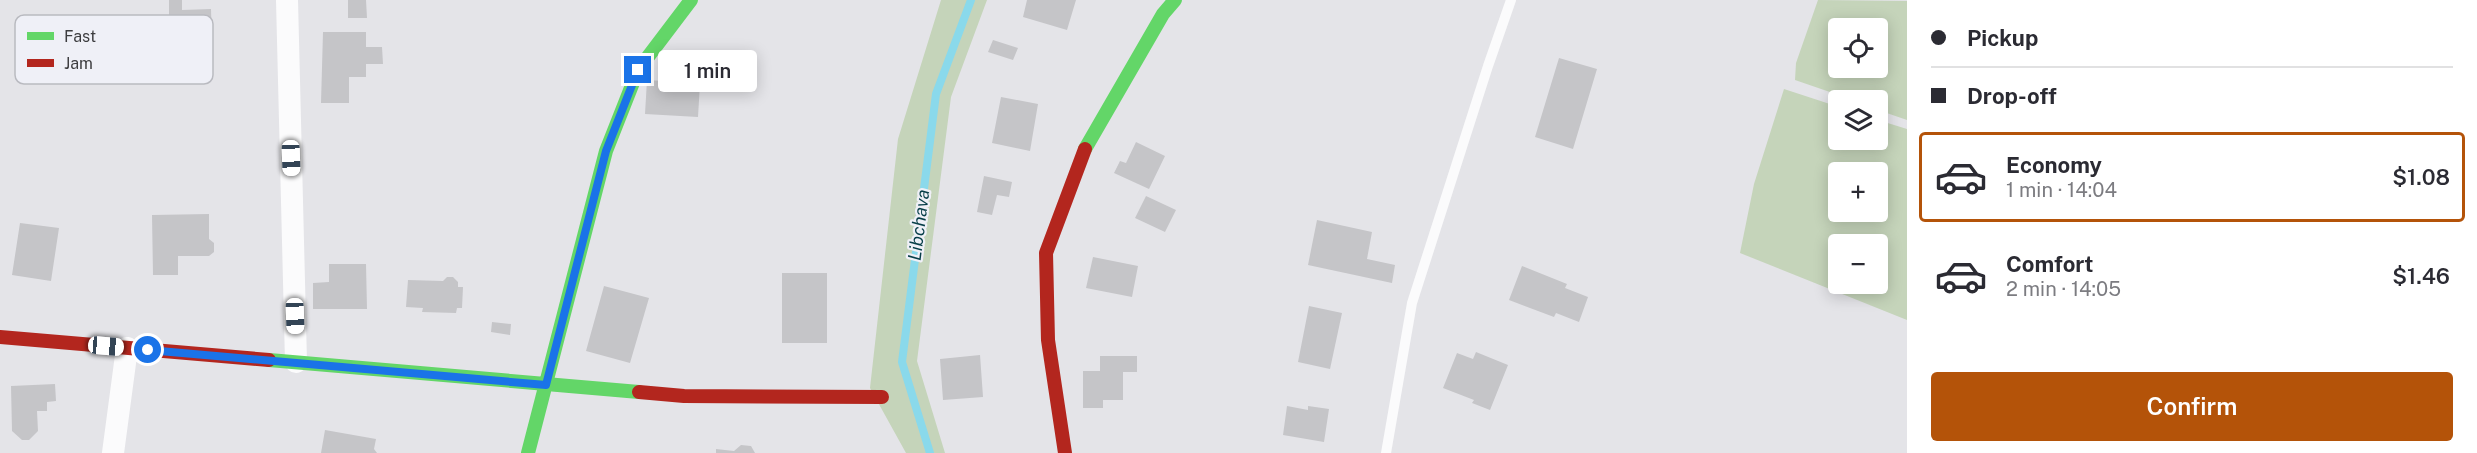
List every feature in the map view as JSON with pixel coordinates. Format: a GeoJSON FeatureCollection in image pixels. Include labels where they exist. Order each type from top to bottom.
{"type":"FeatureCollection","features":[{"type":"Feature","properties":{"kind":"street"},"geometry":{"type":"LineString","coordinates":[[287,0],[296,362]]}},
{"type":"Feature","properties":{"kind":"street"},"geometry":{"type":"LineString","coordinates":[[528,453],[606,151],[638,70],[691,0]]}},
{"type":"Feature","properties":{"kind":"street"},"geometry":{"type":"LineString","coordinates":[[1065,453],[1048,340],[1046,253],[1087,145],[1163,14],[1175,0]]}},
{"type":"Feature","properties":{"kind":"street"},"geometry":{"type":"LineString","coordinates":[[0,337],[684,396],[882,397]]}},
{"type":"Feature","properties":{"kind":"street"},"geometry":{"type":"LineString","coordinates":[[113,453],[128,348]]}},
{"type":"Feature","properties":{"kind":"lane"},"geometry":{"type":"LineString","coordinates":[[1386,453],[1412,303],[1511,0]]}},
{"type":"Feature","properties":{"kind":"green space"},"geometry":{"type":"Polygon","coordinates":[[[941,0],[987,0],[951,97],[917,361],[945,453],[906,453],[870,388],[898,139],[941,0]]]}},
{"type":"Feature","properties":{"kind":"green space"},"geometry":{"type":"Polygon","coordinates":[[[1818,0],[1907,1],[1907,120],[1888,113],[1888,90],[1828,91],[1795,80],[1796,63],[1818,0]]]}},
{"type":"Feature","properties":{"kind":"green space"},"geometry":{"type":"Polygon","coordinates":[[[1784,89],[1828,103],[1828,150],[1888,150],[1888,123],[1907,129],[1907,320],[1842,294],[1888,294],[1888,234],[1828,234],[1828,288],[1740,253],[1754,184],[1784,89]]]}},
{"type":"Feature","properties":{"kind":"building"},"geometry":{"type":"Polygon","coordinates":[[[169,0],[182,0],[182,10],[211,9],[211,15],[169,15],[169,0]]]}},
{"type":"Feature","properties":{"kind":"building"},"geometry":{"type":"Polygon","coordinates":[[[348,0],[366,0],[367,18],[348,18],[348,0]]]}},
{"type":"Feature","properties":{"kind":"building"},"geometry":{"type":"Polygon","coordinates":[[[1027,0],[1076,0],[1067,30],[1023,17],[1027,0]]]}},
{"type":"Feature","properties":{"kind":"building"},"geometry":{"type":"Polygon","coordinates":[[[323,32],[366,32],[366,47],[382,47],[383,64],[366,64],[366,77],[349,77],[349,103],[321,103],[323,32]]]}},
{"type":"Feature","properties":{"kind":"building"},"geometry":{"type":"Polygon","coordinates":[[[993,40],[1018,48],[1013,60],[988,52],[993,40]]]}},
{"type":"Feature","properties":{"kind":"building"},"geometry":{"type":"Polygon","coordinates":[[[1559,58],[1597,69],[1573,149],[1535,137],[1559,58]]]}},
{"type":"Feature","properties":{"kind":"building"},"geometry":{"type":"Polygon","coordinates":[[[647,80],[700,83],[698,117],[645,114],[647,80]]]}},
{"type":"Feature","properties":{"kind":"building"},"geometry":{"type":"Polygon","coordinates":[[[1001,97],[1038,104],[1030,151],[992,143],[1001,97]]]}},
{"type":"Feature","properties":{"kind":"building"},"geometry":{"type":"Polygon","coordinates":[[[1136,142],[1165,156],[1149,189],[1114,173],[1120,161],[1126,163],[1136,142]]]}},
{"type":"Feature","properties":{"kind":"building"},"geometry":{"type":"Polygon","coordinates":[[[984,176],[1012,182],[1009,197],[997,195],[992,215],[977,212],[984,176]]]}},
{"type":"Feature","properties":{"kind":"building"},"geometry":{"type":"Polygon","coordinates":[[[1146,196],[1176,210],[1165,232],[1135,218],[1146,196]]]}},
{"type":"Feature","properties":{"kind":"building"},"geometry":{"type":"Polygon","coordinates":[[[209,214],[209,239],[214,243],[214,252],[209,256],[178,256],[178,275],[153,275],[152,215],[209,214]]]}},
{"type":"Feature","properties":{"kind":"building"},"geometry":{"type":"Polygon","coordinates":[[[1317,220],[1372,232],[1367,259],[1395,265],[1392,283],[1308,265],[1317,220]]]}},
{"type":"Feature","properties":{"kind":"building"},"geometry":{"type":"Polygon","coordinates":[[[20,223],[59,228],[51,281],[12,275],[20,223]]]}},
{"type":"Feature","properties":{"kind":"building"},"geometry":{"type":"Polygon","coordinates":[[[1093,257],[1138,266],[1132,297],[1086,288],[1093,257]]]}},
{"type":"Feature","properties":{"kind":"building"},"geometry":{"type":"Polygon","coordinates":[[[329,264],[366,264],[367,309],[313,309],[313,283],[329,282],[329,264]]]}},
{"type":"Feature","properties":{"kind":"building"},"geometry":{"type":"Polygon","coordinates":[[[1522,266],[1567,284],[1565,288],[1588,297],[1579,322],[1556,313],[1554,317],[1509,300],[1522,266]]]}},
{"type":"Feature","properties":{"kind":"building"},"geometry":{"type":"Polygon","coordinates":[[[782,273],[827,273],[827,343],[782,343],[782,273]]]}},
{"type":"Feature","properties":{"kind":"building"},"geometry":{"type":"Polygon","coordinates":[[[447,277],[453,277],[458,282],[458,287],[463,287],[462,308],[457,308],[456,313],[422,312],[423,308],[406,307],[408,280],[443,281],[447,277]]]}},
{"type":"Feature","properties":{"kind":"building"},"geometry":{"type":"Polygon","coordinates":[[[604,286],[649,298],[630,363],[586,351],[604,286]]]}},
{"type":"Feature","properties":{"kind":"building"},"geometry":{"type":"Polygon","coordinates":[[[1309,306],[1342,313],[1330,369],[1298,362],[1309,306]]]}},
{"type":"Feature","properties":{"kind":"building"},"geometry":{"type":"Polygon","coordinates":[[[492,322],[511,324],[510,335],[491,332],[492,322]]]}},
{"type":"Feature","properties":{"kind":"building"},"geometry":{"type":"Polygon","coordinates":[[[1476,352],[1508,365],[1490,410],[1472,403],[1474,400],[1443,388],[1457,353],[1473,359],[1476,352]]]}},
{"type":"Feature","properties":{"kind":"building"},"geometry":{"type":"Polygon","coordinates":[[[980,355],[983,397],[943,400],[940,359],[980,355]]]}},
{"type":"Feature","properties":{"kind":"building"},"geometry":{"type":"Polygon","coordinates":[[[1100,356],[1137,356],[1137,372],[1123,372],[1123,400],[1103,400],[1103,408],[1083,408],[1083,371],[1100,371],[1100,356]]]}},
{"type":"Feature","properties":{"kind":"building"},"geometry":{"type":"Polygon","coordinates":[[[55,384],[56,401],[47,402],[47,411],[37,411],[38,431],[29,440],[22,440],[12,431],[11,386],[55,384]]]}},
{"type":"Feature","properties":{"kind":"building"},"geometry":{"type":"Polygon","coordinates":[[[1287,406],[1308,410],[1308,406],[1329,409],[1324,442],[1283,435],[1287,406]]]}},
{"type":"Feature","properties":{"kind":"building"},"geometry":{"type":"Polygon","coordinates":[[[325,430],[376,439],[374,449],[377,453],[321,453],[325,430]]]}},
{"type":"Feature","properties":{"kind":"building"},"geometry":{"type":"Polygon","coordinates":[[[741,445],[751,446],[755,453],[716,453],[716,449],[734,451],[741,445]]]}},
{"type":"Feature","properties":{"kind":"waterway","name":"Libchava"},"geometry":{"type":"LineString","coordinates":[[930,453],[902,362],[936,94],[971,0]]}},
{"type":"Feature","properties":{"kind":"traffic: fast"},"geometry":{"type":"LineString","coordinates":[[528,453],[606,151],[638,70],[691,0]]}},
{"type":"Feature","properties":{"kind":"traffic: fast"},"geometry":{"type":"LineString","coordinates":[[1085,149],[1163,14],[1175,0]]}},
{"type":"Feature","properties":{"kind":"traffic: fast"},"geometry":{"type":"LineString","coordinates":[[269,360],[639,392]]}},
{"type":"Feature","properties":{"kind":"traffic: jam"},"geometry":{"type":"LineString","coordinates":[[1065,453],[1048,340],[1046,253],[1085,149]]}},
{"type":"Feature","properties":{"kind":"traffic: jam"},"geometry":{"type":"LineString","coordinates":[[0,337],[269,360]]}},
{"type":"Feature","properties":{"kind":"traffic: jam"},"geometry":{"type":"LineString","coordinates":[[639,392],[684,396],[882,397]]}},
{"type":"Feature","properties":{"kind":"route"},"geometry":{"type":"LineString","coordinates":[[148,350],[546,385],[606,151],[638,70]]}}]}
